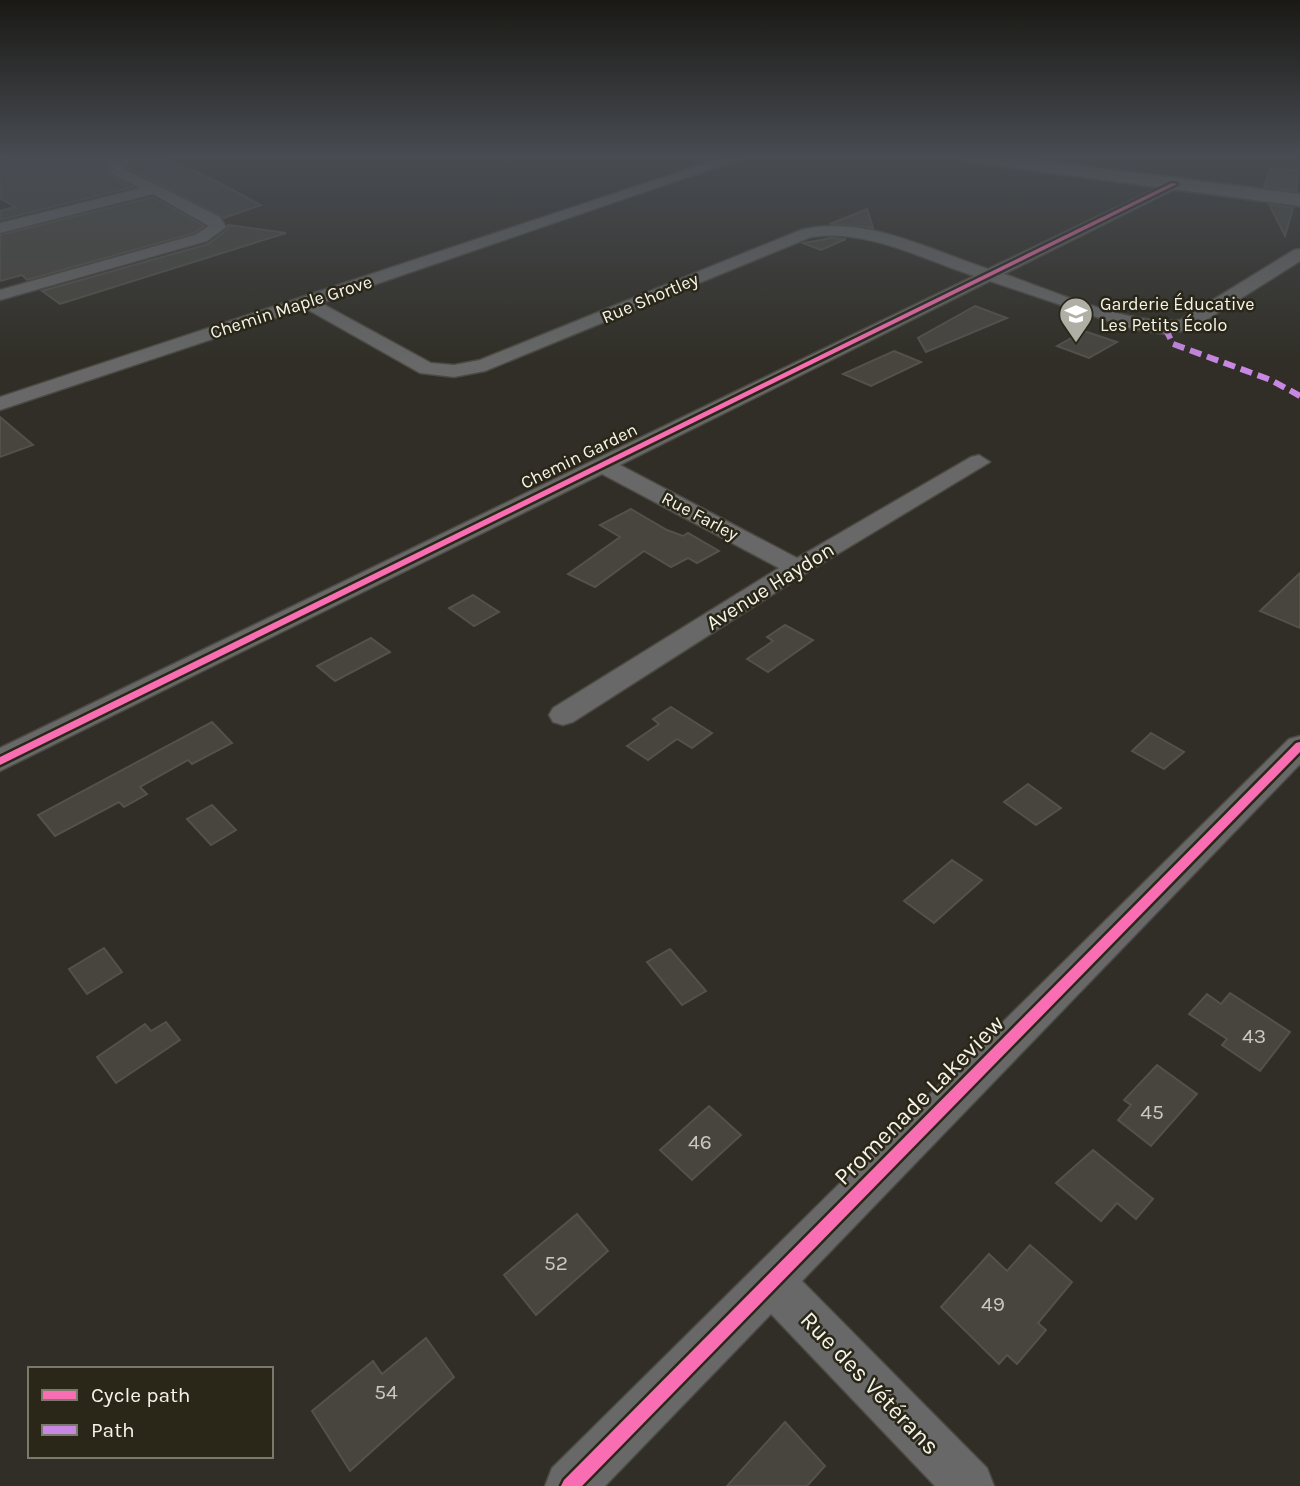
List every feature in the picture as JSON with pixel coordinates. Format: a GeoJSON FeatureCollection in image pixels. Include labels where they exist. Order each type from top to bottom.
{"type":"FeatureCollection","features":[{"type":"Feature","properties":{"kind":"street"},"geometry":{"type":"LineString","coordinates":[[0,295],[201,238],[217,225]]}},
{"type":"Feature","properties":{"kind":"street","name":"Chemin Maple Grove"},"geometry":{"type":"LineString","coordinates":[[0,404],[535,225]]}},
{"type":"Feature","properties":{"kind":"street","name":"Chemin Garden"},"geometry":{"type":"LineString","coordinates":[[0,761],[1089,225]]}},
{"type":"Feature","properties":{"kind":"street","name":"Rue Shortley"},"geometry":{"type":"LineString","coordinates":[[307,302],[415,364],[428,369],[454,371],[485,365],[521,352],[721,267],[822,229],[866,234],[1136,324],[1165,328],[1185,325],[1202,316],[1300,254]]}},
{"type":"Feature","properties":{"kind":"street","name":"Avenue Haydon"},"geometry":{"type":"LineString","coordinates":[[563,715],[797,568],[979,462]]}},
{"type":"Feature","properties":{"kind":"street","name":"Rue Farley"},"geometry":{"type":"LineString","coordinates":[[602,465],[797,568]]}},
{"type":"Feature","properties":{"kind":"street","name":"Promenade Lakeview"},"geometry":{"type":"LineString","coordinates":[[570,1486],[1300,746]]}},
{"type":"Feature","properties":{"kind":"street","name":"Rue des Vétérans"},"geometry":{"type":"LineString","coordinates":[[770,1281],[969,1486]]}},
{"type":"Feature","properties":{"kind":"building"},"geometry":{"type":"Polygon","coordinates":[[[39,225],[204,226],[194,233],[27,280],[22,275],[0,281],[0,235],[39,225]]]}},
{"type":"Feature","properties":{"kind":"building"},"geometry":{"type":"Polygon","coordinates":[[[231,225],[286,233],[60,304],[42,291],[208,244],[231,225]]]}},
{"type":"Feature","properties":{"kind":"building"},"geometry":{"type":"Polygon","coordinates":[[[844,225],[872,225],[873,228],[844,225]]]}},
{"type":"Feature","properties":{"kind":"building"},"geometry":{"type":"Polygon","coordinates":[[[1280,225],[1288,225],[1285,236],[1280,225]]]}},
{"type":"Feature","properties":{"kind":"building"},"geometry":{"type":"Polygon","coordinates":[[[831,238],[846,239],[821,250],[803,243],[831,238]]]}},
{"type":"Feature","properties":{"kind":"building"},"geometry":{"type":"Polygon","coordinates":[[[975,306],[1007,318],[926,352],[918,338],[975,306]]]}},
{"type":"Feature","properties":{"kind":"building","name":"Garderie Éducative Les Petits Écolo"},"geometry":{"type":"Polygon","coordinates":[[[1084,331],[1117,342],[1089,358],[1057,346],[1084,331]]]}},
{"type":"Feature","properties":{"kind":"building"},"geometry":{"type":"Polygon","coordinates":[[[894,351],[921,362],[871,386],[843,374],[894,351]]]}},
{"type":"Feature","properties":{"kind":"building"},"geometry":{"type":"Polygon","coordinates":[[[0,417],[33,445],[0,457],[0,417]]]}},
{"type":"Feature","properties":{"kind":"building"},"geometry":{"type":"Polygon","coordinates":[[[631,509],[667,530],[683,536],[688,533],[719,551],[697,563],[688,558],[671,567],[644,551],[595,587],[568,574],[620,537],[600,525],[631,509]]]}},
{"type":"Feature","properties":{"kind":"building"},"geometry":{"type":"Polygon","coordinates":[[[1300,573],[1300,628],[1260,611],[1300,573]]]}},
{"type":"Feature","properties":{"kind":"building"},"geometry":{"type":"Polygon","coordinates":[[[473,595],[499,612],[474,626],[449,608],[473,595]]]}},
{"type":"Feature","properties":{"kind":"building"},"geometry":{"type":"Polygon","coordinates":[[[785,625],[813,640],[768,672],[747,659],[773,641],[767,637],[785,625]]]}},
{"type":"Feature","properties":{"kind":"building"},"geometry":{"type":"Polygon","coordinates":[[[371,638],[390,652],[335,681],[317,666],[371,638]]]}},
{"type":"Feature","properties":{"kind":"building"},"geometry":{"type":"Polygon","coordinates":[[[671,707],[712,733],[692,748],[677,739],[648,760],[627,746],[659,724],[653,719],[671,707]]]}},
{"type":"Feature","properties":{"kind":"building"},"geometry":{"type":"Polygon","coordinates":[[[212,722],[232,743],[192,764],[188,760],[140,787],[147,794],[124,807],[119,802],[55,836],[38,815],[212,722]]]}},
{"type":"Feature","properties":{"kind":"building"},"geometry":{"type":"Polygon","coordinates":[[[1151,733],[1184,752],[1164,769],[1132,751],[1151,733]]]}},
{"type":"Feature","properties":{"kind":"building"},"geometry":{"type":"Polygon","coordinates":[[[1028,784],[1061,808],[1036,825],[1004,802],[1028,784]]]}},
{"type":"Feature","properties":{"kind":"building"},"geometry":{"type":"Polygon","coordinates":[[[212,805],[236,830],[211,845],[187,819],[212,805]]]}},
{"type":"Feature","properties":{"kind":"building"},"geometry":{"type":"Polygon","coordinates":[[[952,860],[982,880],[934,923],[904,901],[952,860]]]}},
{"type":"Feature","properties":{"kind":"building"},"geometry":{"type":"Polygon","coordinates":[[[104,948],[122,972],[87,994],[69,969],[104,948]]]}},
{"type":"Feature","properties":{"kind":"building"},"geometry":{"type":"Polygon","coordinates":[[[670,949],[706,991],[682,1005],[647,962],[670,949]]]}},
{"type":"Feature","properties":{"kind":"building"},"geometry":{"type":"Polygon","coordinates":[[[1230,993],[1290,1032],[1260,1071],[1222,1045],[1227,1039],[1189,1014],[1207,994],[1221,1004],[1230,993]]]}},
{"type":"Feature","properties":{"kind":"building"},"geometry":{"type":"Polygon","coordinates":[[[166,1022],[180,1040],[116,1083],[97,1057],[145,1024],[151,1031],[166,1022]]]}},
{"type":"Feature","properties":{"kind":"building"},"geometry":{"type":"Polygon","coordinates":[[[1157,1065],[1197,1094],[1151,1146],[1118,1120],[1131,1105],[1124,1100],[1157,1065]]]}},
{"type":"Feature","properties":{"kind":"building"},"geometry":{"type":"Polygon","coordinates":[[[709,1106],[741,1135],[692,1180],[660,1150],[709,1106]]]}},
{"type":"Feature","properties":{"kind":"building"},"geometry":{"type":"Polygon","coordinates":[[[1093,1150],[1153,1199],[1136,1219],[1117,1203],[1101,1221],[1056,1183],[1093,1150]]]}},
{"type":"Feature","properties":{"kind":"building"},"geometry":{"type":"Polygon","coordinates":[[[577,1214],[608,1251],[536,1315],[504,1275],[577,1214]]]}},
{"type":"Feature","properties":{"kind":"building"},"geometry":{"type":"Polygon","coordinates":[[[1030,1245],[1072,1282],[1038,1323],[1046,1330],[1017,1364],[1007,1355],[999,1364],[941,1307],[989,1254],[1007,1271],[1030,1245]]]}},
{"type":"Feature","properties":{"kind":"building"},"geometry":{"type":"Polygon","coordinates":[[[426,1338],[454,1377],[350,1471],[312,1411],[373,1361],[382,1374],[426,1338]]]}},
{"type":"Feature","properties":{"kind":"building"},"geometry":{"type":"Polygon","coordinates":[[[785,1422],[825,1466],[807,1486],[727,1486],[785,1422]]]}},
{"type":"Feature","properties":{"kind":"marked path"},"geometry":{"type":"LineString","coordinates":[[1165,328],[1173,344],[1271,380],[1300,396]]}},
{"type":"Feature","properties":{"kind":"cycle path"},"geometry":{"type":"LineString","coordinates":[[0,761],[1090,225]]}},
{"type":"Feature","properties":{"kind":"cycle path"},"geometry":{"type":"LineString","coordinates":[[570,1486],[1300,746]]}},
{"type":"Feature","properties":{"kind":"place","name":"Garderie Éducative Les Petits Écolo"},"geometry":{"type":"Point","coordinates":[1076,344]}}]}
